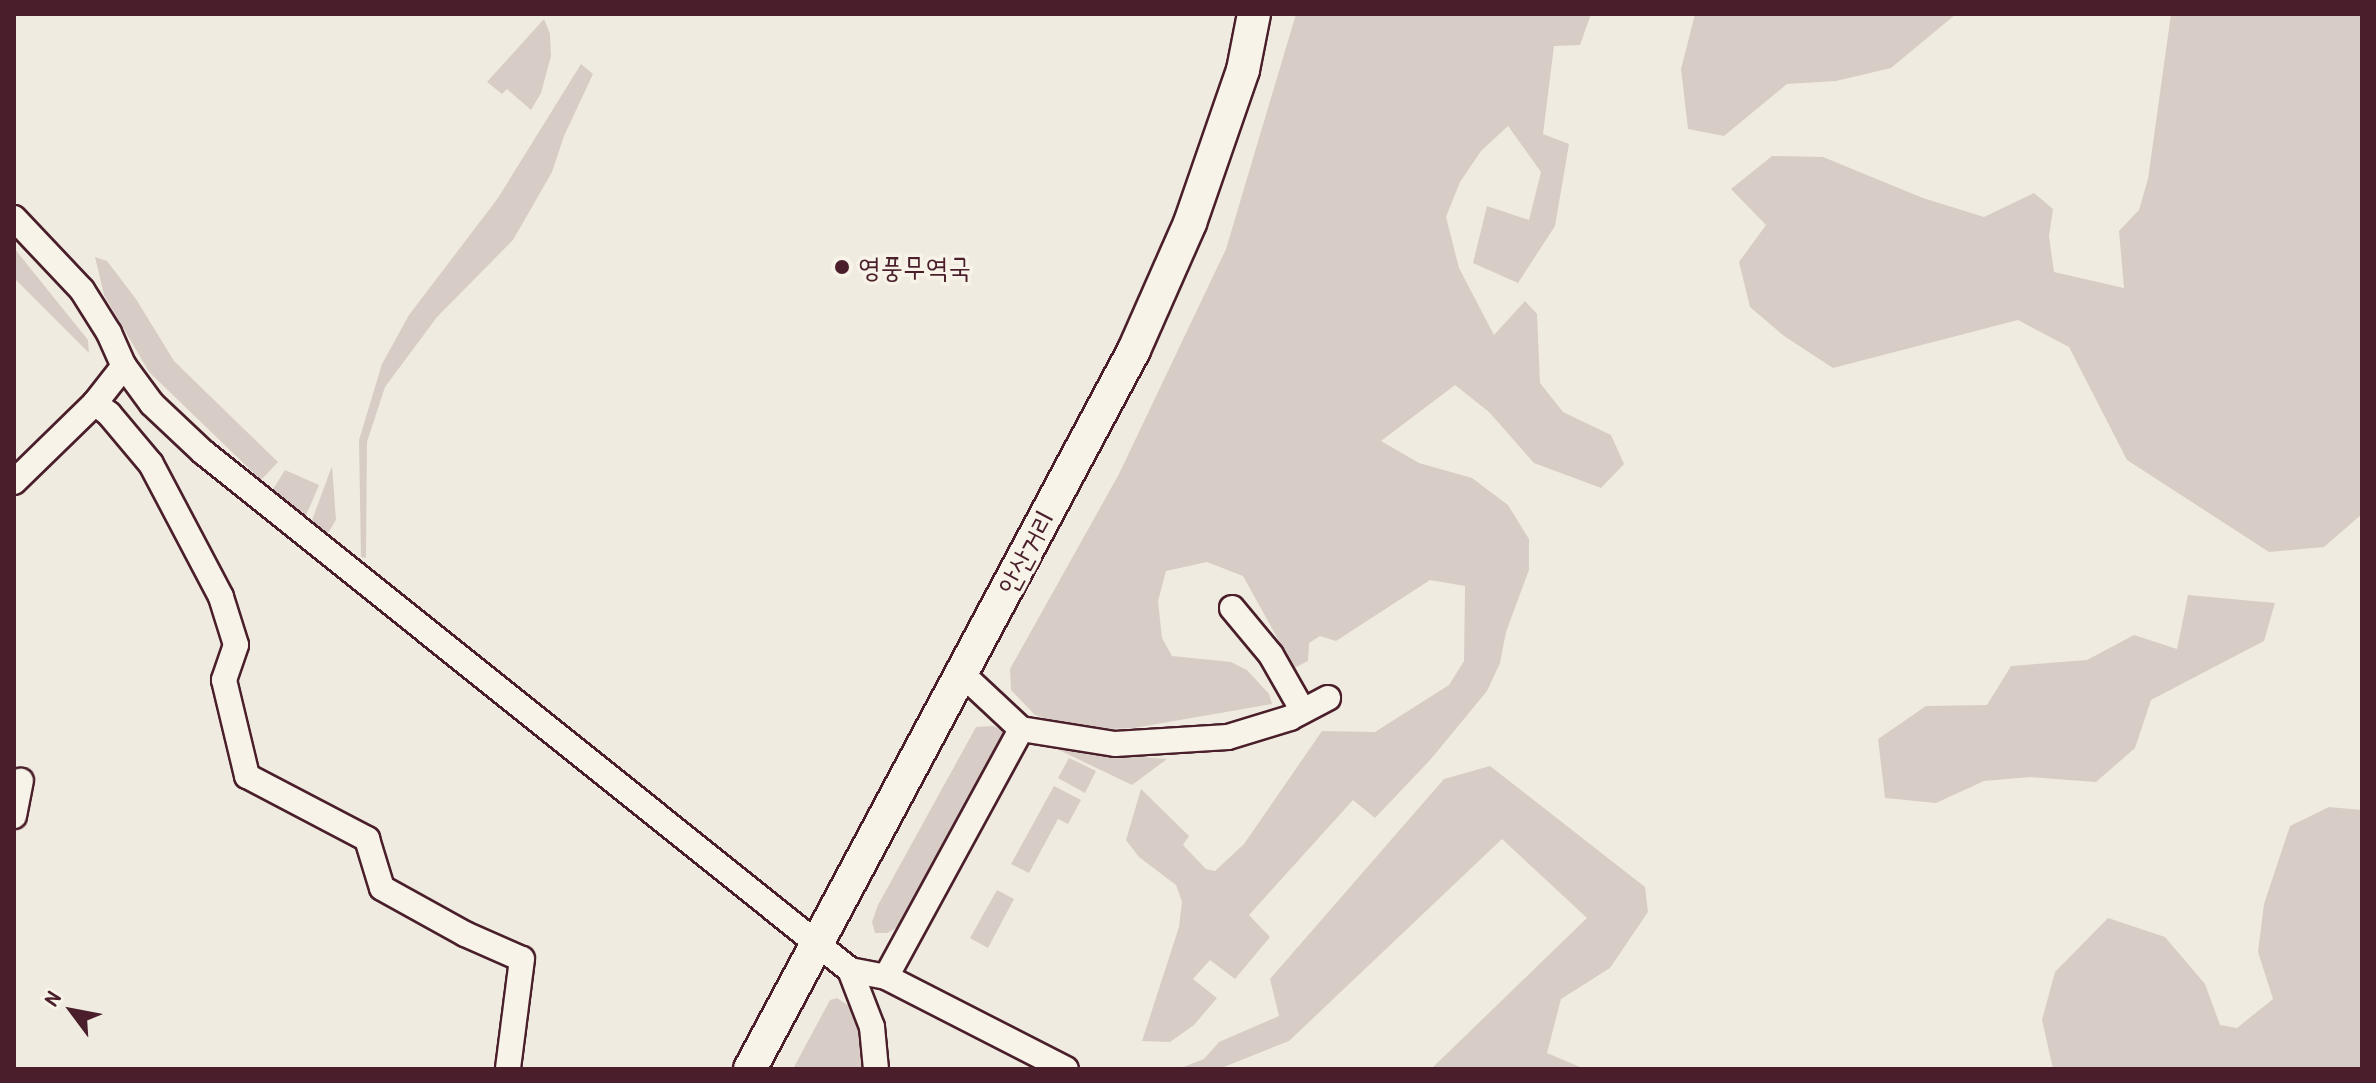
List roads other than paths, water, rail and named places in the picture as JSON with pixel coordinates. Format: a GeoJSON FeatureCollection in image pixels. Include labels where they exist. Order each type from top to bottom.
{"type":"FeatureCollection","features":[{"type":"Feature","properties":{"kind":"main road","name":"안산거리"},"geometry":{"type":"LineString","coordinates":[[750,1069],[1100,415],[1165,282],[1243,70],[1254,14]]}},
{"type":"Feature","properties":{"kind":"street"},"geometry":{"type":"LineString","coordinates":[[14,218],[82,290],[109,333],[124,366],[152,404],[254,497],[850,970],[886,977],[1066,1069]]}},
{"type":"Feature","properties":{"kind":"street"},"geometry":{"type":"LineString","coordinates":[[14,482],[95,403],[124,366]]}},
{"type":"Feature","properties":{"kind":"street"},"geometry":{"type":"LineString","coordinates":[[95,403],[109,414],[151,464],[221,597],[236,645],[224,680],[247,776],[367,839],[382,888],[465,934],[522,959],[508,1069]]}},
{"type":"Feature","properties":{"kind":"street"},"geometry":{"type":"LineString","coordinates":[[1232,608],[1271,655],[1303,711]]}},
{"type":"Feature","properties":{"kind":"street"},"geometry":{"type":"LineString","coordinates":[[961,673],[1021,729],[1115,744],[1228,737],[1290,718],[1328,698]]}},
{"type":"Feature","properties":{"kind":"street"},"geometry":{"type":"LineString","coordinates":[[886,977],[1021,729]]}},
{"type":"Feature","properties":{"kind":"street"},"geometry":{"type":"LineString","coordinates":[[14,816],[21,781]]}},
{"type":"Feature","properties":{"kind":"street"},"geometry":{"type":"LineString","coordinates":[[850,970],[872,1027],[876,1069]]}},
{"type":"Feature","properties":{"kind":"place","name":"영풍무역국"},"geometry":{"type":"Point","coordinates":[842,267]}}]}
